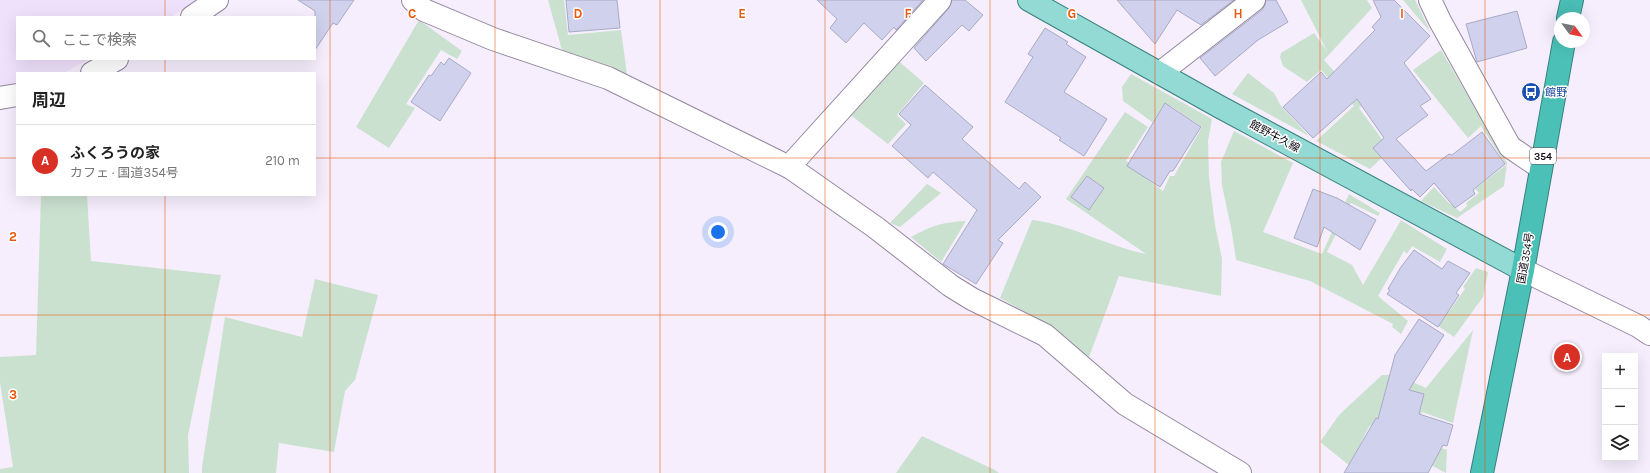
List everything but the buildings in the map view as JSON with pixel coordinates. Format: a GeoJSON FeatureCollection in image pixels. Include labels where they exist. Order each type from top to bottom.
{"type":"FeatureCollection","features":[{"type":"Feature","properties":{"kind":"highway"},"geometry":{"type":"LineString","coordinates":[[1569,12],[1572,0]]}},
{"type":"Feature","properties":{"kind":"highway","name":"国道354号"},"geometry":{"type":"LineString","coordinates":[[1482,473],[1523,270],[1563,48]]}},
{"type":"Feature","properties":{"kind":"main road","name":"館野牛久線"},"geometry":{"type":"LineString","coordinates":[[1029,0],[1160,73],[1523,270]]}},
{"type":"Feature","properties":{"kind":"street"},"geometry":{"type":"LineString","coordinates":[[193,16],[217,0]]}},
{"type":"Feature","properties":{"kind":"street"},"geometry":{"type":"LineString","coordinates":[[413,0],[424,10],[493,39],[608,78],[791,168],[875,227],[951,286],[972,299],[1044,335],[1125,404],[1240,473]]}},
{"type":"Feature","properties":{"kind":"street"},"geometry":{"type":"LineString","coordinates":[[791,168],[795,160],[940,0]]}},
{"type":"Feature","properties":{"kind":"street"},"geometry":{"type":"LineString","coordinates":[[1160,73],[1254,0]]}},
{"type":"Feature","properties":{"kind":"street"},"geometry":{"type":"LineString","coordinates":[[1430,0],[1510,147],[1541,168]]}},
{"type":"Feature","properties":{"kind":"street"},"geometry":{"type":"LineString","coordinates":[[94,72],[115,60]]}},
{"type":"Feature","properties":{"kind":"street"},"geometry":{"type":"LineString","coordinates":[[0,98],[16,95]]}},
{"type":"Feature","properties":{"kind":"street"},"geometry":{"type":"LineString","coordinates":[[1523,270],[1638,326],[1650,334]]}},
{"type":"Feature","properties":{"kind":"shaded area"},"geometry":{"type":"Polygon","coordinates":[[[0,0],[196,0],[172,16],[16,16],[16,60],[88,60],[65,72],[16,72],[16,83],[0,86],[0,0]]]}},
{"type":"Feature","properties":{"kind":"green space"},"geometry":{"type":"Polygon","coordinates":[[[548,0],[564,0],[568,35],[621,30],[627,74],[562,50],[548,0]]]}},
{"type":"Feature","properties":{"kind":"green space"},"geometry":{"type":"Polygon","coordinates":[[[1301,0],[1367,0],[1372,8],[1324,60],[1364,105],[1359,108],[1390,150],[1370,169],[1316,141],[1354,106],[1321,70],[1307,82],[1283,66],[1280,57],[1281,53],[1314,33],[1327,51],[1301,0]]]}},
{"type":"Feature","properties":{"kind":"green space"},"geometry":{"type":"Polygon","coordinates":[[[1403,0],[1415,0],[1431,33],[1403,0]]]}},
{"type":"Feature","properties":{"kind":"green space"},"geometry":{"type":"Polygon","coordinates":[[[419,20],[462,51],[457,59],[441,50],[406,104],[415,108],[389,148],[356,127],[419,20]]]}},
{"type":"Feature","properties":{"kind":"green space"},"geometry":{"type":"Polygon","coordinates":[[[1441,50],[1507,163],[1504,186],[1457,218],[1421,201],[1434,187],[1460,212],[1467,206],[1466,203],[1479,193],[1475,189],[1506,165],[1481,126],[1468,138],[1413,70],[1441,50]]]}},
{"type":"Feature","properties":{"kind":"green space"},"geometry":{"type":"Polygon","coordinates":[[[895,58],[924,83],[897,115],[906,124],[888,144],[848,113],[895,58]]]}},
{"type":"Feature","properties":{"kind":"green space"},"geometry":{"type":"Polygon","coordinates":[[[1248,73],[1274,93],[1281,106],[1309,136],[1232,94],[1248,73]]]}},
{"type":"Feature","properties":{"kind":"green space"},"geometry":{"type":"Polygon","coordinates":[[[1131,74],[1212,119],[1208,141],[1209,177],[1215,225],[1222,259],[1221,296],[1119,276],[1088,360],[1048,324],[1000,298],[1032,220],[1061,226],[1117,246],[1146,254],[1066,199],[1125,112],[1148,127],[1126,161],[1145,173],[1143,176],[1163,191],[1170,176],[1174,176],[1202,127],[1171,106],[1161,122],[1155,124],[1123,101],[1122,87],[1131,74]]]}},
{"type":"Feature","properties":{"kind":"green space"},"geometry":{"type":"Polygon","coordinates":[[[1234,131],[1293,163],[1263,232],[1322,254],[1349,194],[1380,213],[1378,216],[1351,203],[1327,252],[1352,265],[1363,285],[1401,220],[1447,249],[1440,262],[1412,246],[1407,254],[1404,251],[1378,296],[1408,321],[1401,334],[1392,327],[1393,324],[1310,281],[1236,260],[1222,185],[1221,162],[1234,131]]]}},
{"type":"Feature","properties":{"kind":"green space"},"geometry":{"type":"Polygon","coordinates":[[[927,184],[941,193],[900,227],[890,223],[927,184]]]}},
{"type":"Feature","properties":{"kind":"green space"},"geometry":{"type":"Polygon","coordinates":[[[41,196],[87,196],[91,261],[221,275],[188,435],[189,473],[0,473],[0,469],[13,467],[0,382],[0,357],[36,355],[41,196]]]}},
{"type":"Feature","properties":{"kind":"green space"},"geometry":{"type":"Polygon","coordinates":[[[966,221],[941,262],[911,237],[937,225],[966,221]]]}},
{"type":"Feature","properties":{"kind":"green space"},"geometry":{"type":"Polygon","coordinates":[[[1476,268],[1488,272],[1483,297],[1454,337],[1435,324],[1443,311],[1448,313],[1465,289],[1463,287],[1476,268]]]}},
{"type":"Feature","properties":{"kind":"green space"},"geometry":{"type":"Polygon","coordinates":[[[315,279],[378,295],[355,380],[345,391],[334,452],[279,443],[276,473],[202,473],[225,317],[302,337],[315,279]]]}},
{"type":"Feature","properties":{"kind":"green space"},"geometry":{"type":"Polygon","coordinates":[[[1473,330],[1453,423],[1422,412],[1412,438],[1447,450],[1446,473],[1425,462],[1386,433],[1370,425],[1360,444],[1367,451],[1355,470],[1320,442],[1339,415],[1382,375],[1396,375],[1426,388],[1473,330]]]}},
{"type":"Feature","properties":{"kind":"green space"},"geometry":{"type":"Polygon","coordinates":[[[922,436],[995,470],[999,473],[896,473],[922,436]]]}},
{"type":"Feature","properties":{"kind":"place","name":"館野"},"geometry":{"type":"Point","coordinates":[1531,92]}},
{"type":"Feature","properties":{"kind":"place","name":"ふくろうの家"},"geometry":{"type":"Point","coordinates":[1567,357]}}]}
